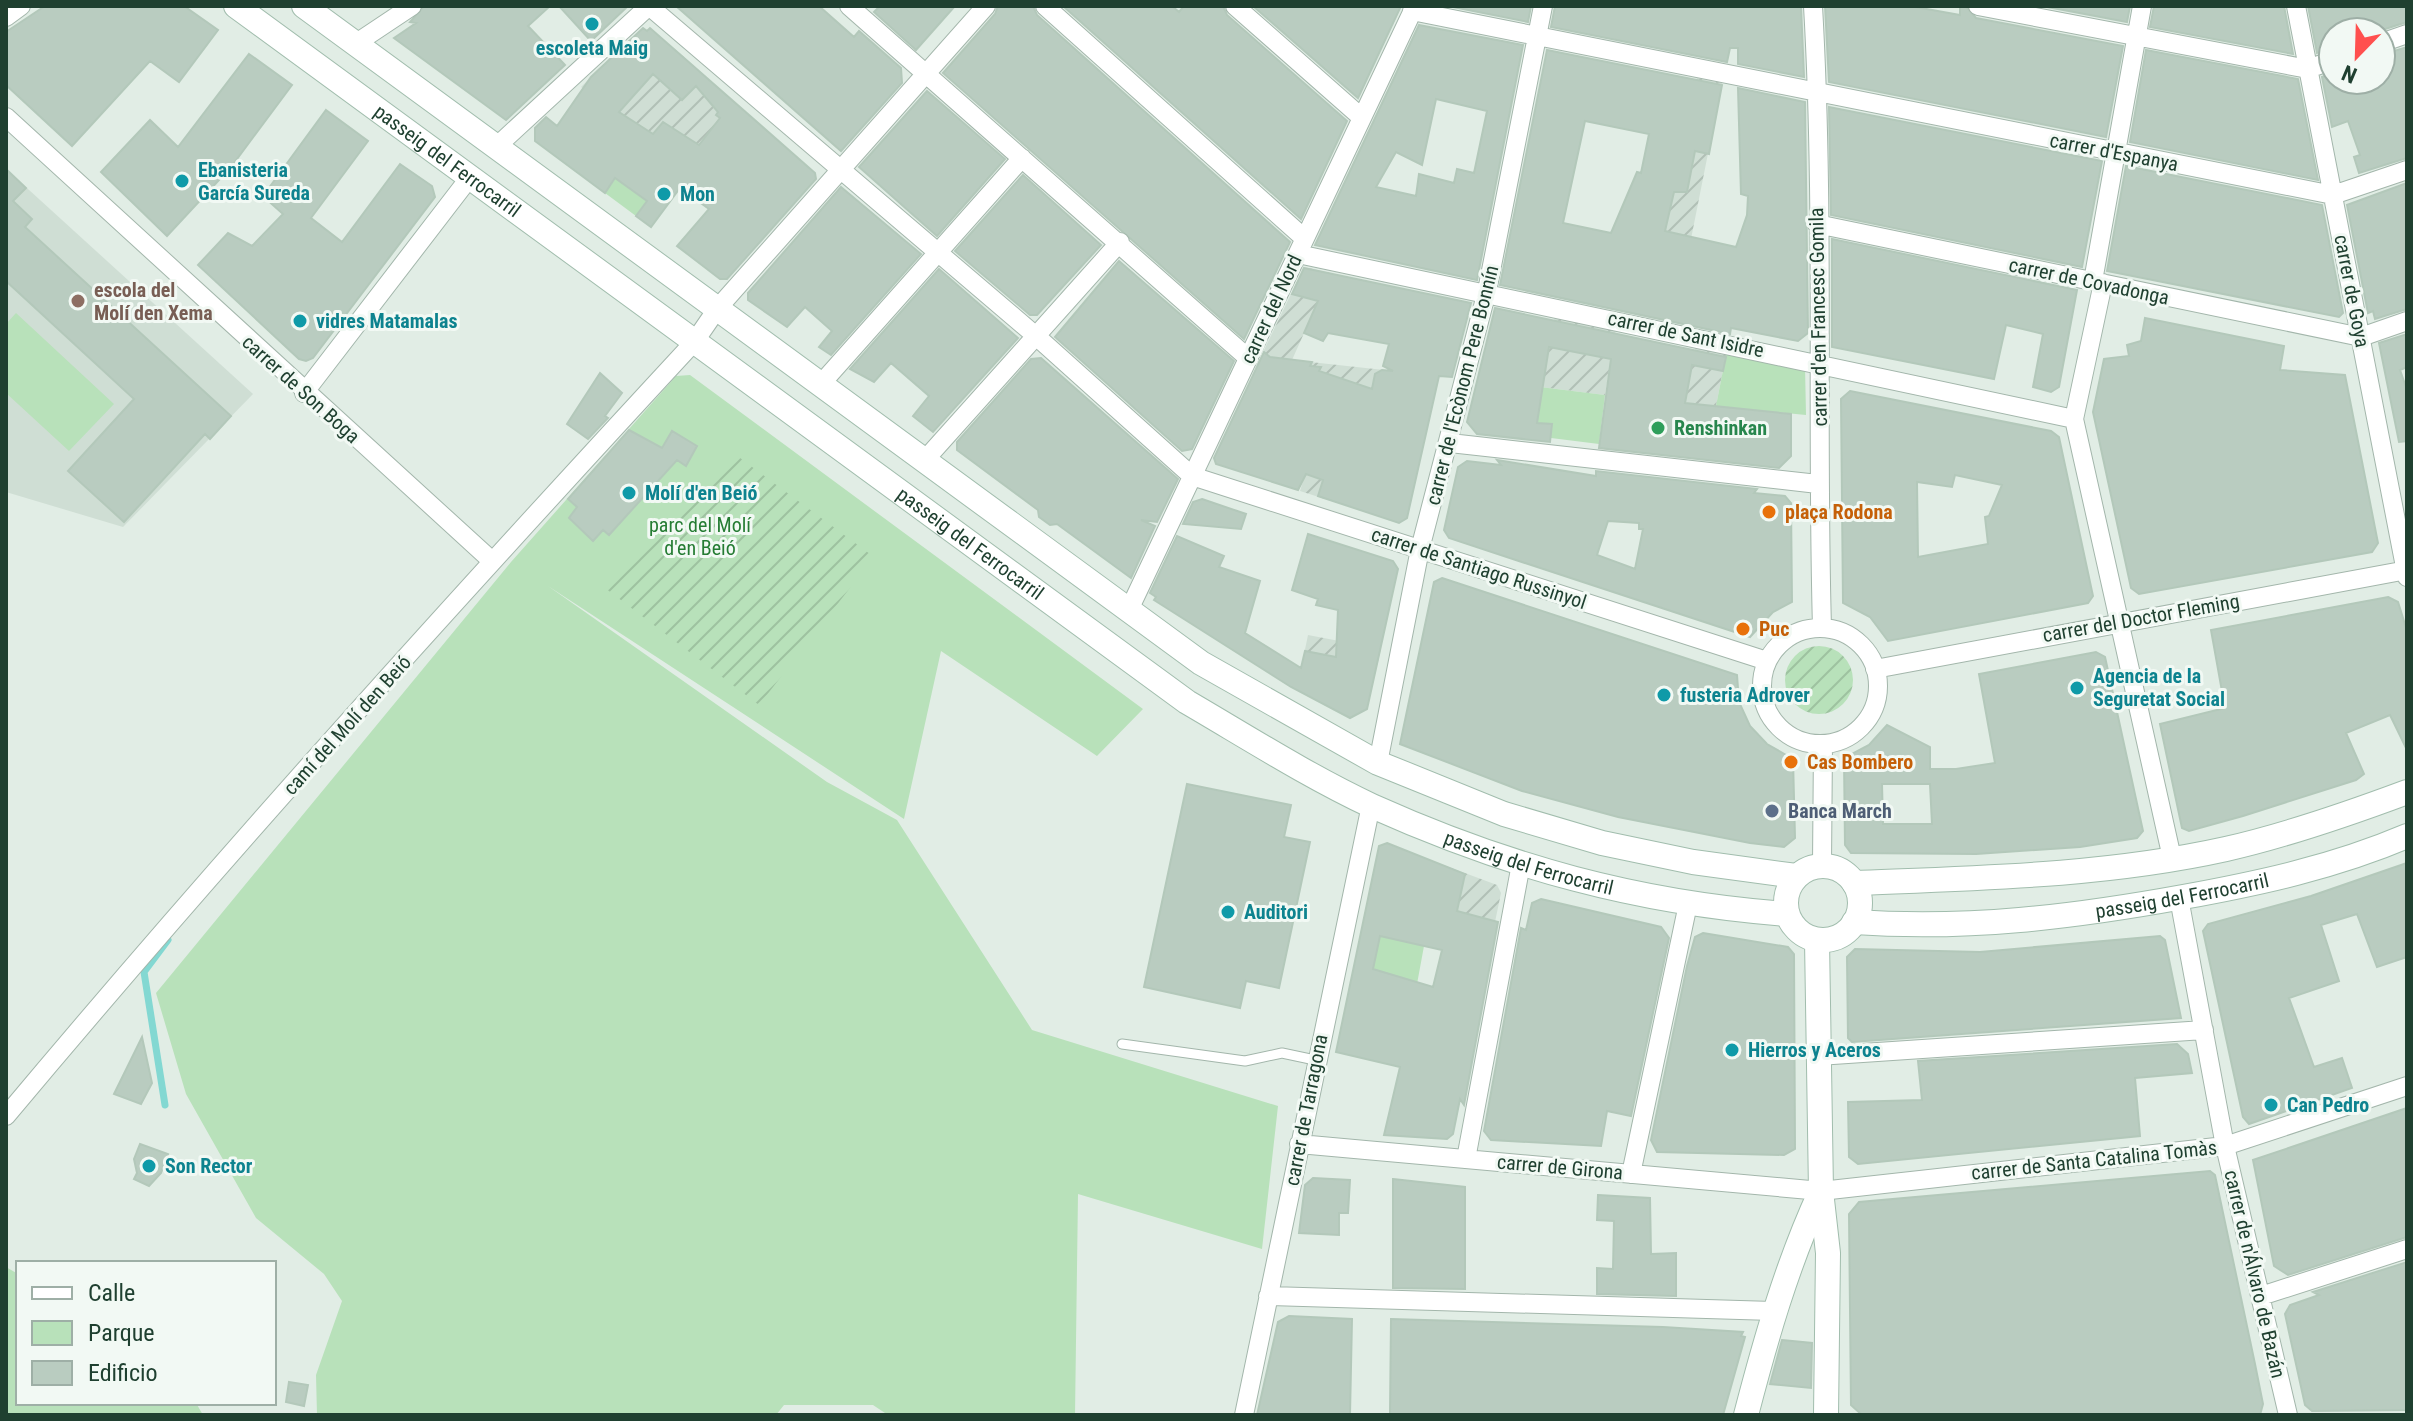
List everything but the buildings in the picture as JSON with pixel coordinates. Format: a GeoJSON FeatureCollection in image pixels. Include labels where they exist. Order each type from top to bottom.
{"type":"FeatureCollection","features":[{"type":"Feature","properties":{"kind":"main road","name":"passeig del Ferrocarril"},"geometry":{"type":"LineString","coordinates":[[236,6],[1187,702],[1371,805],[1521,864],[1589,886],[1688,904],[1787,914]]}},
{"type":"Feature","properties":{"kind":"main road","name":"passeig del Ferrocarril"},"geometry":{"type":"LineString","coordinates":[[304,6],[1201,663],[1378,763],[1504,814],[1602,843],[1693,862],[1796,876]]}},
{"type":"Feature","properties":{"kind":"main road","name":"passeig del Ferrocarril"},"geometry":{"type":"LineString","coordinates":[[1854,883],[2019,877],[2172,858],[2225,849],[2327,822],[2407,792]]}},
{"type":"Feature","properties":{"kind":"main road","name":"passeig del Ferrocarril"},"geometry":{"type":"LineString","coordinates":[[1854,922],[1945,927],[2042,921],[2275,880],[2365,854],[2407,836]]}},
{"type":"Feature","properties":{"kind":"main road"},"geometry":{"type":"LineString","coordinates":[[1822,865],[1846,873],[1854,883],[1859,910],[1845,933],[1817,940],[1798,931],[1787,914],[1785,901],[1796,876],[1822,865]]}},
{"type":"Feature","properties":{"kind":"main road"},"geometry":{"type":"LineString","coordinates":[[1817,940],[1821,1191],[1828,1253],[1826,1415]]}},
{"type":"Feature","properties":{"kind":"main road"},"geometry":{"type":"LineString","coordinates":[[1746,1415],[1773,1311],[1795,1247],[1821,1191]]}},
{"type":"Feature","properties":{"kind":"main road"},"geometry":{"type":"LineString","coordinates":[[1795,1247],[1814,1242],[1828,1253]]}},
{"type":"Feature","properties":{"kind":"street"},"geometry":{"type":"LineString","coordinates":[[6,17],[21,6]]}},
{"type":"Feature","properties":{"kind":"street"},"geometry":{"type":"LineString","coordinates":[[355,44],[412,6]]}},
{"type":"Feature","properties":{"kind":"street"},"geometry":{"type":"LineString","coordinates":[[496,147],[649,6],[939,252],[1192,476]]}},
{"type":"Feature","properties":{"kind":"street"},"geometry":{"type":"LineString","coordinates":[[849,6],[1248,358]]}},
{"type":"Feature","properties":{"kind":"street","name":"camí del Molí den Beió"},"geometry":{"type":"LineString","coordinates":[[6,1116],[132,965],[492,561],[695,341],[717,309],[986,6]]}},
{"type":"Feature","properties":{"kind":"street"},"geometry":{"type":"LineString","coordinates":[[1045,6],[1301,246]]}},
{"type":"Feature","properties":{"kind":"street"},"geometry":{"type":"LineString","coordinates":[[1235,6],[1361,117]]}},
{"type":"Feature","properties":{"kind":"street","name":"carrer de l'Ecònom Pere Bonnín"},"geometry":{"type":"LineString","coordinates":[[1378,763],[1420,549],[1487,291],[1543,6]]}},
{"type":"Feature","properties":{"kind":"street","name":"carrer d'en Francesc Gomila"},"geometry":{"type":"LineString","coordinates":[[1813,6],[1818,94],[1817,224],[1822,364],[1818,484],[1822,627]]}},
{"type":"Feature","properties":{"kind":"street"},"geometry":{"type":"LineString","coordinates":[[1978,6],[2135,39],[2308,69],[2317,66]]}},
{"type":"Feature","properties":{"kind":"street"},"geometry":{"type":"LineString","coordinates":[[2142,6],[2114,152],[2098,282],[2074,419],[2172,858]]}},
{"type":"Feature","properties":{"kind":"street","name":"carrer de Goya"},"geometry":{"type":"LineString","coordinates":[[2296,6],[2406,572]]}},
{"type":"Feature","properties":{"kind":"street","name":"carrer del Nord"},"geometry":{"type":"LineString","coordinates":[[1128,612],[1414,9]]}},
{"type":"Feature","properties":{"kind":"street","name":"carrer d'Espanya"},"geometry":{"type":"LineString","coordinates":[[1414,9],[1818,94],[2333,195],[2407,170]]}},
{"type":"Feature","properties":{"kind":"street","name":"carrer de Son Boga"},"geometry":{"type":"LineString","coordinates":[[6,117],[304,393],[492,561]]}},
{"type":"Feature","properties":{"kind":"street"},"geometry":{"type":"LineString","coordinates":[[820,385],[1022,158]]}},
{"type":"Feature","properties":{"kind":"street"},"geometry":{"type":"LineString","coordinates":[[304,393],[470,177]]}},
{"type":"Feature","properties":{"kind":"street","name":"carrer de Covadonga"},"geometry":{"type":"LineString","coordinates":[[1817,224],[2361,337]]}},
{"type":"Feature","properties":{"kind":"street"},"geometry":{"type":"LineString","coordinates":[[923,462],[1120,242]]}},
{"type":"Feature","properties":{"kind":"street","name":"carrer de Sant Isidre"},"geometry":{"type":"LineString","coordinates":[[1301,246],[1487,291],[2074,419]]}},
{"type":"Feature","properties":{"kind":"street"},"geometry":{"type":"LineString","coordinates":[[2361,337],[2407,321]]}},
{"type":"Feature","properties":{"kind":"street"},"geometry":{"type":"LineString","coordinates":[[1450,443],[1818,484]]}},
{"type":"Feature","properties":{"kind":"street","name":"carrer de Santiago Russinyol"},"geometry":{"type":"LineString","coordinates":[[1192,476],[1767,661]]}},
{"type":"Feature","properties":{"kind":"street","name":"carrer del Doctor Fleming"},"geometry":{"type":"LineString","coordinates":[[1875,669],[2120,621],[2406,572]]}},
{"type":"Feature","properties":{"kind":"street"},"geometry":{"type":"LineString","coordinates":[[1822,627],[1855,640],[1875,669],[1878,686],[1868,719],[1848,736],[1823,744],[1803,741],[1785,733],[1771,718],[1763,700],[1762,680],[1767,661],[1789,636],[1822,627]]}},
{"type":"Feature","properties":{"kind":"street"},"geometry":{"type":"LineString","coordinates":[[1822,865],[1823,744]]}},
{"type":"Feature","properties":{"kind":"street","name":"carrer de Tarragona"},"geometry":{"type":"LineString","coordinates":[[1244,1415],[1315,1060],[1371,805]]}},
{"type":"Feature","properties":{"kind":"street"},"geometry":{"type":"LineString","coordinates":[[1466,1159],[1521,864]]}},
{"type":"Feature","properties":{"kind":"street","name":"carrer de n'Álvaro de Bazán"},"geometry":{"type":"LineString","coordinates":[[2179,898],[2225,1146],[2288,1415]]}},
{"type":"Feature","properties":{"kind":"street"},"geometry":{"type":"LineString","coordinates":[[1631,1174],[1688,904]]}},
{"type":"Feature","properties":{"kind":"street"},"geometry":{"type":"LineString","coordinates":[[1818,1056],[2204,1030]]}},
{"type":"Feature","properties":{"kind":"street","name":"carrer de Santa Catalina Tomàs"},"geometry":{"type":"LineString","coordinates":[[1821,1191],[2225,1146],[2407,1086]]}},
{"type":"Feature","properties":{"kind":"street","name":"carrer de Girona"},"geometry":{"type":"LineString","coordinates":[[1299,1144],[1821,1191]]}},
{"type":"Feature","properties":{"kind":"street"},"geometry":{"type":"LineString","coordinates":[[2261,1296],[2407,1249]]}},
{"type":"Feature","properties":{"kind":"street"},"geometry":{"type":"LineString","coordinates":[[1268,1296],[1773,1311]]}},
{"type":"Feature","properties":{"kind":"lane"},"geometry":{"type":"LineString","coordinates":[[1122,1044],[1245,1061],[1282,1053],[1315,1060]]}},
{"type":"Feature","properties":{"kind":"shaded area"},"geometry":{"type":"Polygon","coordinates":[[[675,49],[739,106],[702,148],[653,134],[581,87],[593,75],[631,99],[675,49]]]}},
{"type":"Feature","properties":{"kind":"shaded area"},"geometry":{"type":"Polygon","coordinates":[[[1697,78],[1722,83],[1689,249],[1662,244],[1697,78]]]}},
{"type":"Feature","properties":{"kind":"shaded area","name":"escola del Molí den Xema"},"geometry":{"type":"Polygon","coordinates":[[[6,169],[253,394],[123,527],[6,492],[6,169]]]}},
{"type":"Feature","properties":{"kind":"shaded area"},"geometry":{"type":"Polygon","coordinates":[[[1304,267],[1331,273],[1292,360],[1439,376],[1434,399],[1372,386],[1368,409],[1428,421],[1423,448],[1363,436],[1344,443],[1325,499],[1300,491],[1318,434],[1305,400],[1252,375],[1304,267]]]}},
{"type":"Feature","properties":{"kind":"shaded area"},"geometry":{"type":"Polygon","coordinates":[[[1555,316],[1616,328],[1605,395],[1540,387],[1555,316]]]}},
{"type":"Feature","properties":{"kind":"shaded area"},"geometry":{"type":"Polygon","coordinates":[[[1696,344],[1727,350],[1716,406],[1685,403],[1696,344]]]}},
{"type":"Feature","properties":{"kind":"shaded area"},"geometry":{"type":"Polygon","coordinates":[[[1308,635],[1381,649],[1374,678],[1302,664],[1308,635]]]}},
{"type":"Feature","properties":{"kind":"shaded area"},"geometry":{"type":"Polygon","coordinates":[[[1438,863],[1497,885],[1501,893],[1495,922],[1448,952],[1421,945],[1438,863]]]}},
{"type":"Feature","properties":{"kind":"green space"},"geometry":{"type":"Polygon","coordinates":[[[649,132],[682,153],[636,216],[605,193],[649,132]]]}},
{"type":"Feature","properties":{"kind":"green space"},"geometry":{"type":"Polygon","coordinates":[[[16,313],[114,404],[69,451],[6,393],[6,324],[16,313]]]}},
{"type":"Feature","properties":{"kind":"green space"},"geometry":{"type":"Polygon","coordinates":[[[1727,350],[1805,366],[1806,415],[1716,406],[1727,350]]]}},
{"type":"Feature","properties":{"kind":"green space","name":"parc del Molí d'en Beió"},"geometry":{"type":"Polygon","coordinates":[[[690,375],[1143,709],[1097,756],[941,651],[904,819],[548,586],[827,782],[897,820],[1032,1030],[1278,1106],[1262,1249],[1078,1194],[1075,1415],[888,1415],[873,1405],[784,1405],[776,1415],[317,1415],[316,1375],[342,1301],[324,1274],[256,1218],[186,1094],[156,993],[511,562],[676,376],[690,375]]]}},
{"type":"Feature","properties":{"kind":"green space"},"geometry":{"type":"Polygon","coordinates":[[[1540,387],[1605,395],[1599,444],[1535,436],[1540,387]]]}},
{"type":"Feature","properties":{"kind":"green space","name":"parc del Molí d'en Beió"},"geometry":{"type":"Polygon","coordinates":[[[732,452],[874,557],[759,705],[605,588],[732,452]]]}},
{"type":"Feature","properties":{"kind":"green space"},"geometry":{"type":"Polygon","coordinates":[[[1812,646],[1826,646],[1838,651],[1848,661],[1853,680],[1848,699],[1838,709],[1826,714],[1812,714],[1800,709],[1790,699],[1785,687],[1785,673],[1790,661],[1800,651],[1812,646]]]}},
{"type":"Feature","properties":{"kind":"green space"},"geometry":{"type":"Polygon","coordinates":[[[1363,932],[1424,946],[1417,984],[1354,969],[1363,932]]]}},
{"type":"Feature","properties":{"kind":"green space"},"geometry":{"type":"Polygon","coordinates":[[[6,1267],[16,1273],[16,1405],[197,1405],[203,1415],[6,1415],[6,1267]]]}},
{"type":"Feature","properties":{"kind":"waterway"},"geometry":{"type":"LineString","coordinates":[[165,1105],[144,972],[168,940]]}},
{"type":"Feature","properties":{"kind":"place","name":"escoleta Maig"},"geometry":{"type":"Point","coordinates":[592,24]}},
{"type":"Feature","properties":{"kind":"place","name":"Ebanisteria García Sureda"},"geometry":{"type":"Point","coordinates":[182,181]}},
{"type":"Feature","properties":{"kind":"place","name":"Mon"},"geometry":{"type":"Point","coordinates":[664,194]}},
{"type":"Feature","properties":{"kind":"place","name":"escola del Molí den Xema"},"geometry":{"type":"Point","coordinates":[78,301]}},
{"type":"Feature","properties":{"kind":"place","name":"vidres Matamalas"},"geometry":{"type":"Point","coordinates":[300,321]}},
{"type":"Feature","properties":{"kind":"place","name":"Renshinkan"},"geometry":{"type":"Point","coordinates":[1658,428]}},
{"type":"Feature","properties":{"kind":"place","name":"Molí d'en Beió"},"geometry":{"type":"Point","coordinates":[629,493]}},
{"type":"Feature","properties":{"kind":"place","name":"plaça Rodona"},"geometry":{"type":"Point","coordinates":[1769,512]}},
{"type":"Feature","properties":{"kind":"place","name":"Puc"},"geometry":{"type":"Point","coordinates":[1743,629]}},
{"type":"Feature","properties":{"kind":"place","name":"Agencia de la Seguretat Social"},"geometry":{"type":"Point","coordinates":[2077,688]}},
{"type":"Feature","properties":{"kind":"place","name":"fusteria Adrover"},"geometry":{"type":"Point","coordinates":[1664,695]}},
{"type":"Feature","properties":{"kind":"place","name":"Cas Bombero"},"geometry":{"type":"Point","coordinates":[1791,762]}},
{"type":"Feature","properties":{"kind":"place","name":"Banca March"},"geometry":{"type":"Point","coordinates":[1772,811]}},
{"type":"Feature","properties":{"kind":"place","name":"Auditori"},"geometry":{"type":"Point","coordinates":[1228,912]}},
{"type":"Feature","properties":{"kind":"place","name":"Hierros y Aceros"},"geometry":{"type":"Point","coordinates":[1732,1050]}},
{"type":"Feature","properties":{"kind":"place","name":"Can Pedro"},"geometry":{"type":"Point","coordinates":[2271,1105]}},
{"type":"Feature","properties":{"kind":"place","name":"Son Rector"},"geometry":{"type":"Point","coordinates":[149,1166]}}]}
